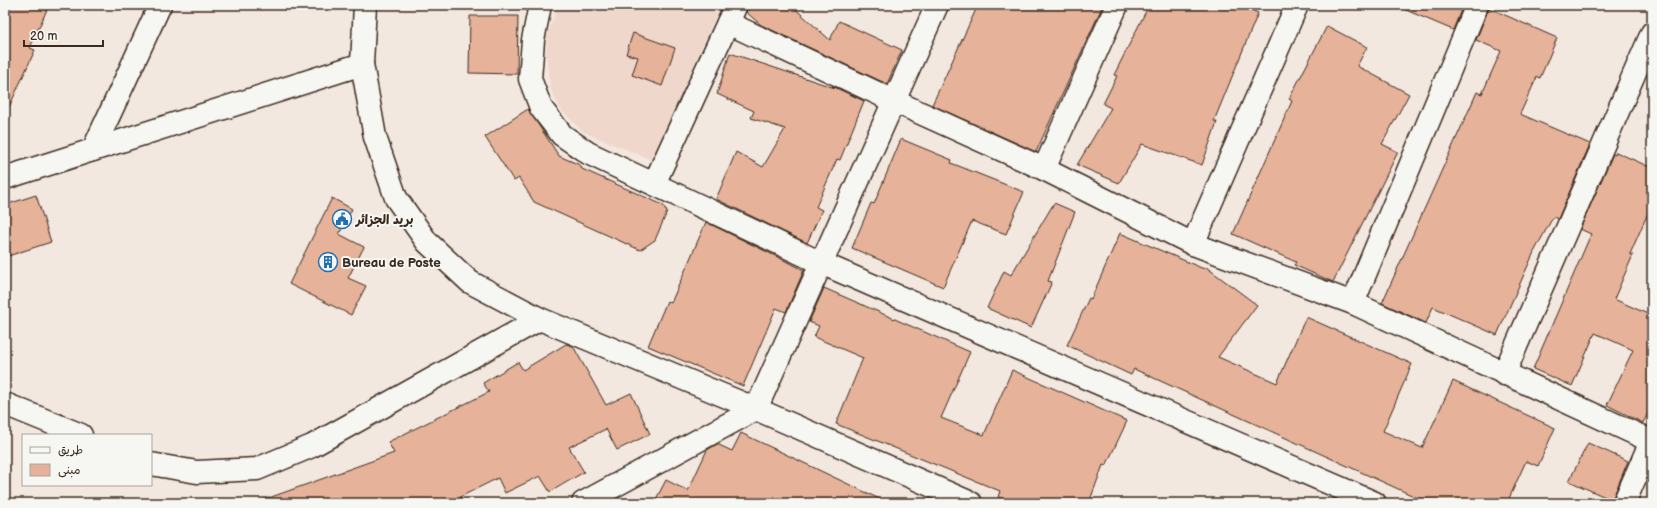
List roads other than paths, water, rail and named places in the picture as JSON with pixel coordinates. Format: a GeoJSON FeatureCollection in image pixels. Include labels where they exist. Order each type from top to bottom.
{"type":"FeatureCollection","features":[{"type":"Feature","properties":{"kind":"street"},"geometry":{"type":"LineString","coordinates":[[93,150],[160,5]]}},
{"type":"Feature","properties":{"kind":"street"},"geometry":{"type":"LineString","coordinates":[[365,5],[362,64],[375,137],[396,198],[427,242],[470,282],[540,320],[756,409],[971,503]]}},
{"type":"Feature","properties":{"kind":"street"},"geometry":{"type":"LineString","coordinates":[[540,5],[533,40],[530,79],[541,108],[562,135],[588,153],[821,263],[1375,503]]}},
{"type":"Feature","properties":{"kind":"street"},"geometry":{"type":"LineString","coordinates":[[583,503],[756,409],[937,5]]}},
{"type":"Feature","properties":{"kind":"street"},"geometry":{"type":"LineString","coordinates":[[1044,169],[1118,5]]}},
{"type":"Feature","properties":{"kind":"street"},"geometry":{"type":"LineString","coordinates":[[1193,244],[1297,5]]}},
{"type":"Feature","properties":{"kind":"street"},"geometry":{"type":"LineString","coordinates":[[1353,303],[1477,5]]}},
{"type":"Feature","properties":{"kind":"street"},"geometry":{"type":"LineString","coordinates":[[654,184],[732,14],[894,101],[1044,169],[1193,244],[1353,303],[1504,374],[1652,440],[1624,503]]}},
{"type":"Feature","properties":{"kind":"street"},"geometry":{"type":"LineString","coordinates":[[1504,374],[1652,33]]}},
{"type":"Feature","properties":{"kind":"street"},"geometry":{"type":"LineString","coordinates":[[5,178],[362,64]]}},
{"type":"Feature","properties":{"kind":"street"},"geometry":{"type":"LineString","coordinates":[[152,464],[197,472],[257,469],[312,446],[540,320]]}},
{"type":"Feature","properties":{"kind":"street"},"geometry":{"type":"LineString","coordinates":[[5,404],[79,434]]}},
{"type":"Feature","properties":{"kind":"place","name":"بريد الجزائر"},"geometry":{"type":"Point","coordinates":[342,219]}},
{"type":"Feature","properties":{"kind":"place","name":"Bureau de Poste"},"geometry":{"type":"Point","coordinates":[328,262]}}]}
